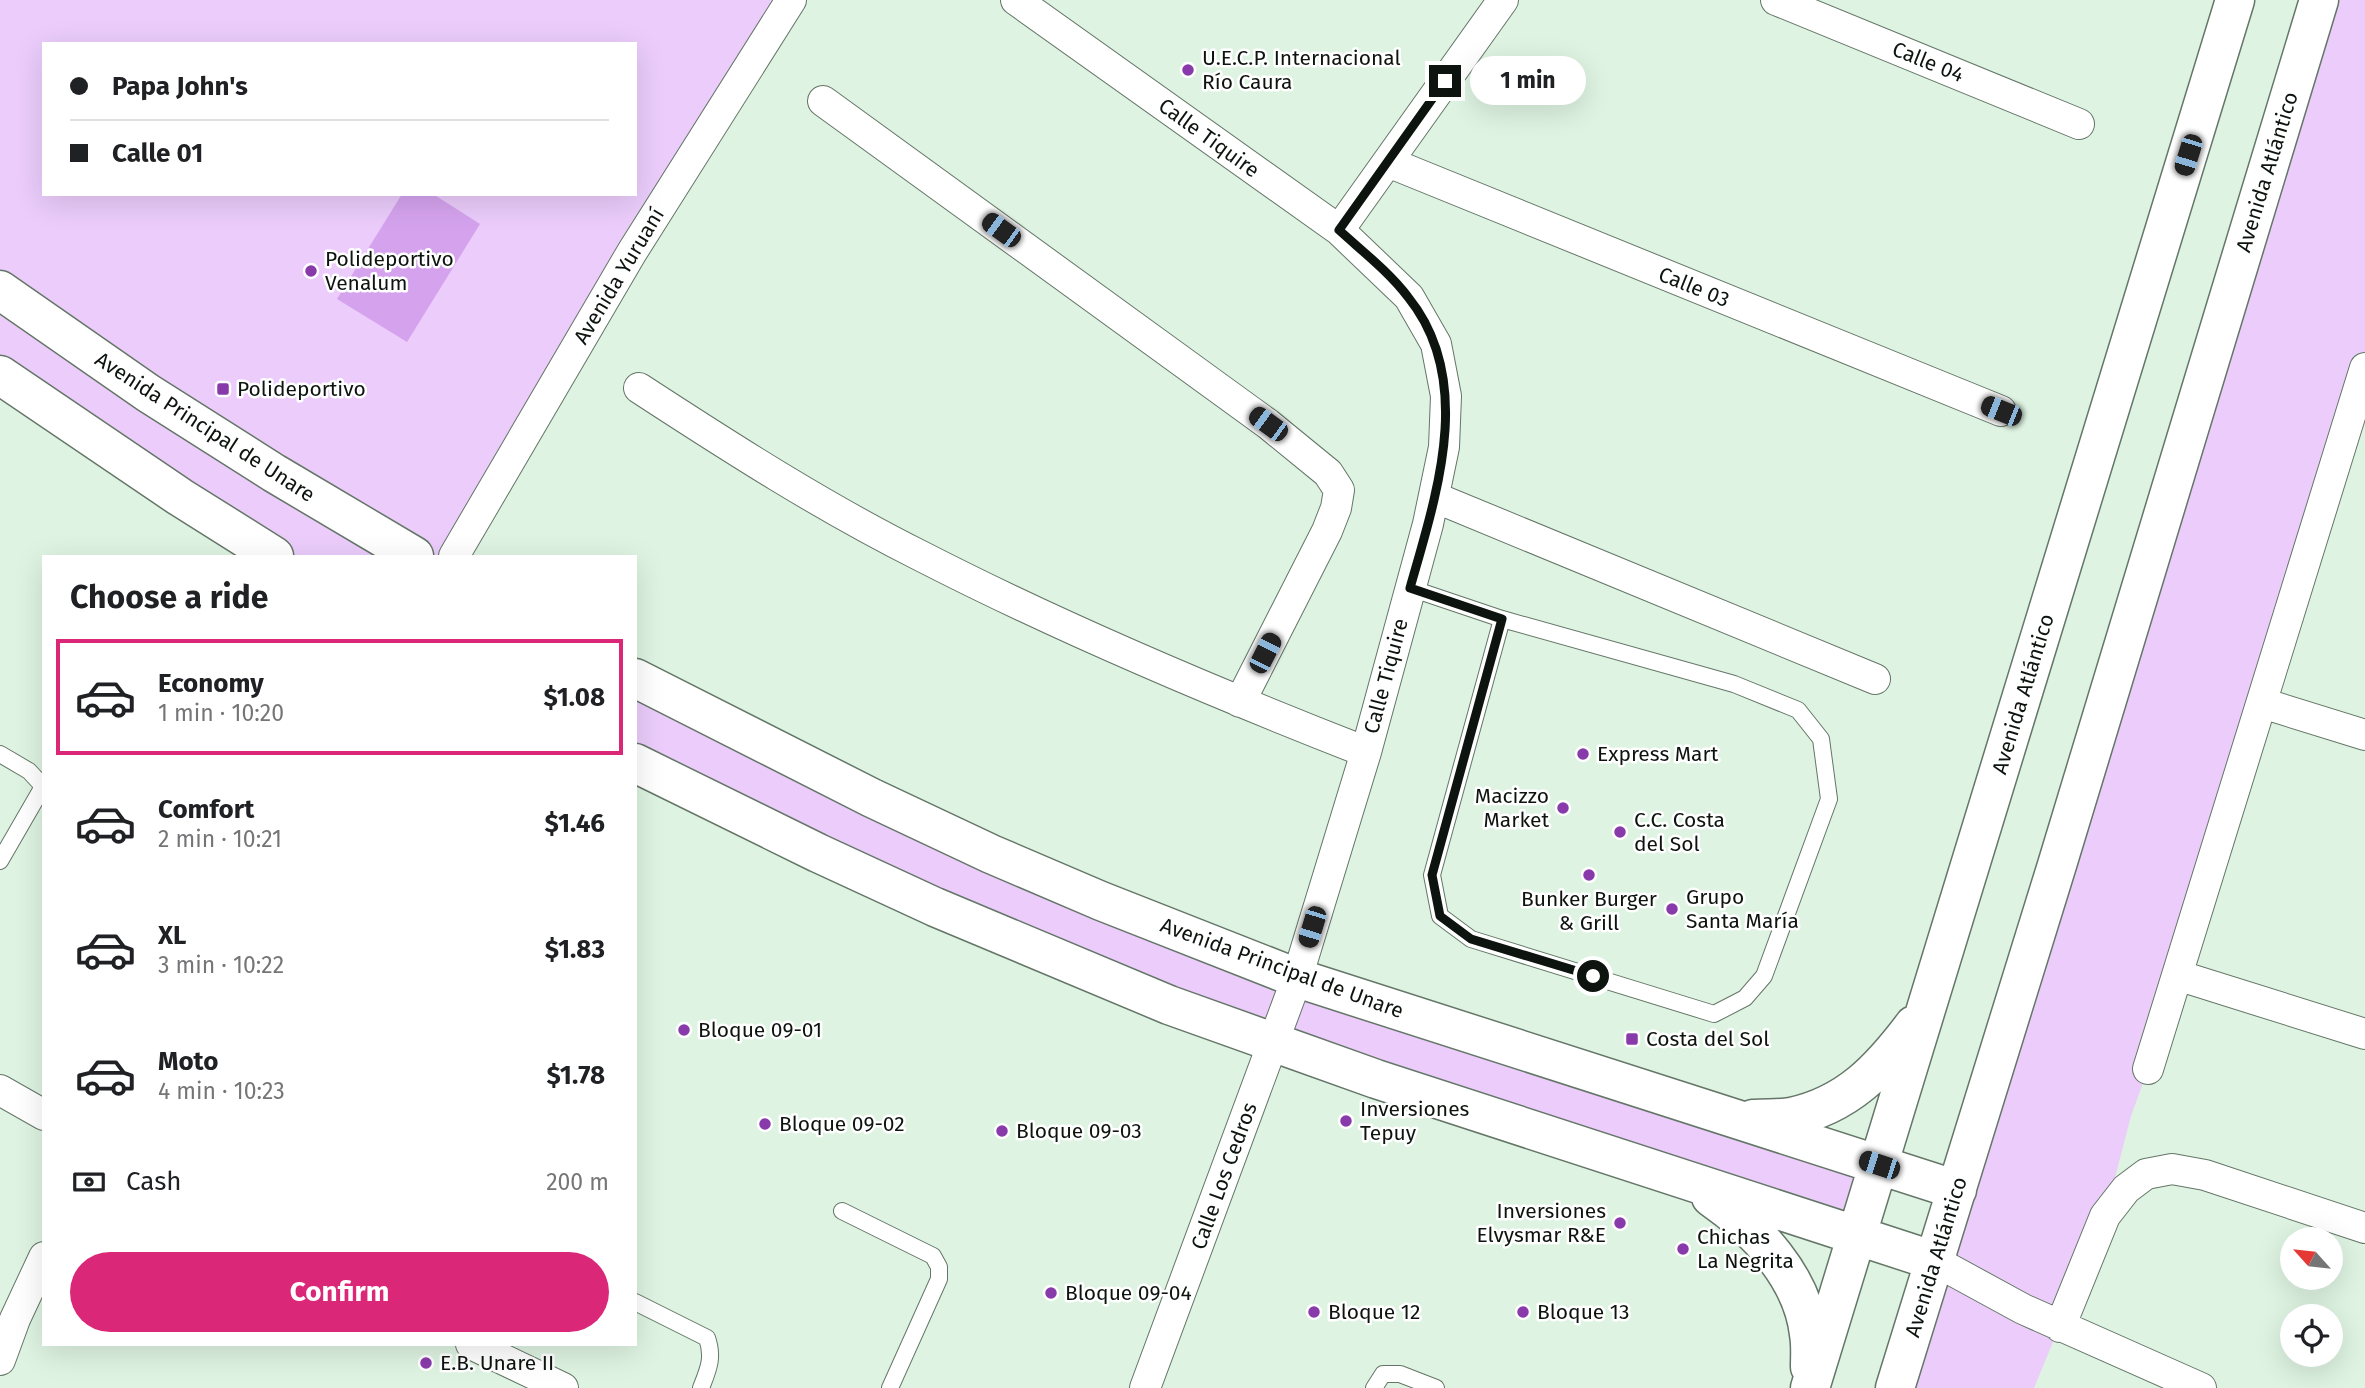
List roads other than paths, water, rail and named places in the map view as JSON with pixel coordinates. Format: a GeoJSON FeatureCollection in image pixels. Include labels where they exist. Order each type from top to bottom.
{"type":"FeatureCollection","features":[{"type":"Feature","properties":{"kind":"street","name":"Avenida Yuruaní"},"geometry":{"type":"LineString","coordinates":[[455,555],[632,252],[791,0]]}},
{"type":"Feature","properties":{"kind":"street","name":"Calle Tiquire"},"geometry":{"type":"LineString","coordinates":[[1016,0],[1339,230],[1409,297],[1436,344],[1447,396],[1444,447],[1434,497],[1366,752],[1297,978],[1273,1043]]}},
{"type":"Feature","properties":{"kind":"street"},"geometry":{"type":"LineString","coordinates":[[1339,230],[1503,0]]}},
{"type":"Feature","properties":{"kind":"street","name":"Calle 04"},"geometry":{"type":"LineString","coordinates":[[1776,0],[2080,124]]}},
{"type":"Feature","properties":{"kind":"street","name":"Avenida Atlántico"},"geometry":{"type":"LineString","coordinates":[[1811,1387],[2235,0]]}},
{"type":"Feature","properties":{"kind":"street","name":"Avenida Atlántico"},"geometry":{"type":"LineString","coordinates":[[1895,1388],[2319,0]]}},
{"type":"Feature","properties":{"kind":"street"},"geometry":{"type":"LineString","coordinates":[[823,102],[1268,424],[1328,473],[1339,490],[1336,508],[1327,531],[1240,702]]}},
{"type":"Feature","properties":{"kind":"street","name":"Calle 03"},"geometry":{"type":"LineString","coordinates":[[1388,162],[2001,411]]}},
{"type":"Feature","properties":{"kind":"street","name":"Avenida Principal de Unare"},"geometry":{"type":"LineString","coordinates":[[0,290],[148,393],[274,473],[412,555]]}},
{"type":"Feature","properties":{"kind":"street"},"geometry":{"type":"LineString","coordinates":[[2148,1069],[2262,703],[2355,438],[2365,368]]}},
{"type":"Feature","properties":{"kind":"street"},"geometry":{"type":"LineString","coordinates":[[0,375],[180,497],[272,555]]}},
{"type":"Feature","properties":{"kind":"street"},"geometry":{"type":"LineString","coordinates":[[639,388],[745,457],[920,556],[1055,621],[1240,702],[1366,752]]}},
{"type":"Feature","properties":{"kind":"street"},"geometry":{"type":"LineString","coordinates":[[1434,497],[1875,679]]}},
{"type":"Feature","properties":{"kind":"street","name":"Avenida Principal de Unare"},"geometry":{"type":"LineString","coordinates":[[637,679],[849,787],[990,853],[1101,901],[1297,978],[1957,1190]]}},
{"type":"Feature","properties":{"kind":"street"},"geometry":{"type":"LineString","coordinates":[[2262,703],[2365,735]]}},
{"type":"Feature","properties":{"kind":"street"},"geometry":{"type":"LineString","coordinates":[[637,764],[806,848],[947,912],[1143,994],[1389,1083],[1935,1261],[2023,1310],[2201,1388]]}},
{"type":"Feature","properties":{"kind":"street"},"geometry":{"type":"LineString","coordinates":[[2177,975],[2365,1034]]}},
{"type":"Feature","properties":{"kind":"street"},"geometry":{"type":"LineString","coordinates":[[1736,1120],[1791,1117],[1826,1105],[1862,1086],[1894,1052],[1927,1006]]}},
{"type":"Feature","properties":{"kind":"street","name":"Calle Los Cedros"},"geometry":{"type":"LineString","coordinates":[[1145,1388],[1273,1043]]}},
{"type":"Feature","properties":{"kind":"street"},"geometry":{"type":"LineString","coordinates":[[0,1090],[42,1114]]}},
{"type":"Feature","properties":{"kind":"street"},"geometry":{"type":"LineString","coordinates":[[2060,1327],[2105,1216],[2126,1189],[2146,1174],[2172,1169],[2205,1175],[2365,1228]]}},
{"type":"Feature","properties":{"kind":"street"},"geometry":{"type":"LineString","coordinates":[[1685,1180],[1727,1208],[1758,1235],[1782,1267],[1799,1297],[1809,1332],[1811,1387]]}},
{"type":"Feature","properties":{"kind":"street"},"geometry":{"type":"LineString","coordinates":[[0,1360],[15,1319],[42,1260]]}},
{"type":"Feature","properties":{"kind":"street"},"geometry":{"type":"LineString","coordinates":[[481,1346],[501,1350],[563,1388]]}},
{"type":"Feature","properties":{"kind":"lane"},"geometry":{"type":"LineString","coordinates":[[1410,588],[1502,619],[1734,684],[1798,710],[1821,739],[1829,799],[1764,976],[1745,998],[1714,1014],[1471,939],[1440,916],[1432,875],[1502,619]]}},
{"type":"Feature","properties":{"kind":"lane"},"geometry":{"type":"LineString","coordinates":[[0,754],[29,771],[41,783],[41,790],[0,861]]}},
{"type":"Feature","properties":{"kind":"lane"},"geometry":{"type":"LineString","coordinates":[[842,1211],[933,1256],[939,1267],[939,1279],[890,1388]]}},
{"type":"Feature","properties":{"kind":"lane"},"geometry":{"type":"LineString","coordinates":[[637,1304],[707,1338],[712,1353],[701,1388]]}},
{"type":"Feature","properties":{"kind":"lane"},"geometry":{"type":"LineString","coordinates":[[1374,1388],[1383,1374],[1400,1374],[1436,1388]]}},
{"type":"Feature","properties":{"kind":"place","name":"U.E.C.P. Internacional Río Caura"},"geometry":{"type":"Point","coordinates":[1188,70]}},
{"type":"Feature","properties":{"kind":"place","name":"Polideportivo Venalum"},"geometry":{"type":"Point","coordinates":[311,271]}},
{"type":"Feature","properties":{"kind":"place","name":"Polideportivo"},"geometry":{"type":"Point","coordinates":[223,389]}},
{"type":"Feature","properties":{"kind":"place","name":"Express Mart"},"geometry":{"type":"Point","coordinates":[1583,754]}},
{"type":"Feature","properties":{"kind":"place","name":"Macizzo Market"},"geometry":{"type":"Point","coordinates":[1563,808]}},
{"type":"Feature","properties":{"kind":"place","name":"C.C. Costa del Sol"},"geometry":{"type":"Point","coordinates":[1620,832]}},
{"type":"Feature","properties":{"kind":"place","name":"Bunker Burger & Grill"},"geometry":{"type":"Point","coordinates":[1589,875]}},
{"type":"Feature","properties":{"kind":"place","name":"Grupo Santa María"},"geometry":{"type":"Point","coordinates":[1672,909]}},
{"type":"Feature","properties":{"kind":"place","name":"Bloque 09-01"},"geometry":{"type":"Point","coordinates":[684,1030]}},
{"type":"Feature","properties":{"kind":"place","name":"Costa del Sol"},"geometry":{"type":"Point","coordinates":[1632,1039]}},
{"type":"Feature","properties":{"kind":"place","name":"Inversiones Tepuy"},"geometry":{"type":"Point","coordinates":[1346,1121]}},
{"type":"Feature","properties":{"kind":"place","name":"Bloque 09-02"},"geometry":{"type":"Point","coordinates":[765,1124]}},
{"type":"Feature","properties":{"kind":"place","name":"Bloque 09-03"},"geometry":{"type":"Point","coordinates":[1002,1131]}},
{"type":"Feature","properties":{"kind":"place","name":"Inversiones Elvysmar R&E"},"geometry":{"type":"Point","coordinates":[1620,1223]}},
{"type":"Feature","properties":{"kind":"place","name":"Chichas La Negrita"},"geometry":{"type":"Point","coordinates":[1683,1249]}},
{"type":"Feature","properties":{"kind":"place","name":"Bloque 09-04"},"geometry":{"type":"Point","coordinates":[1051,1293]}},
{"type":"Feature","properties":{"kind":"place","name":"Bloque 12"},"geometry":{"type":"Point","coordinates":[1314,1312]}},
{"type":"Feature","properties":{"kind":"place","name":"Bloque 13"},"geometry":{"type":"Point","coordinates":[1523,1312]}},
{"type":"Feature","properties":{"kind":"place","name":"E.B. Unare II"},"geometry":{"type":"Point","coordinates":[426,1363]}}]}
